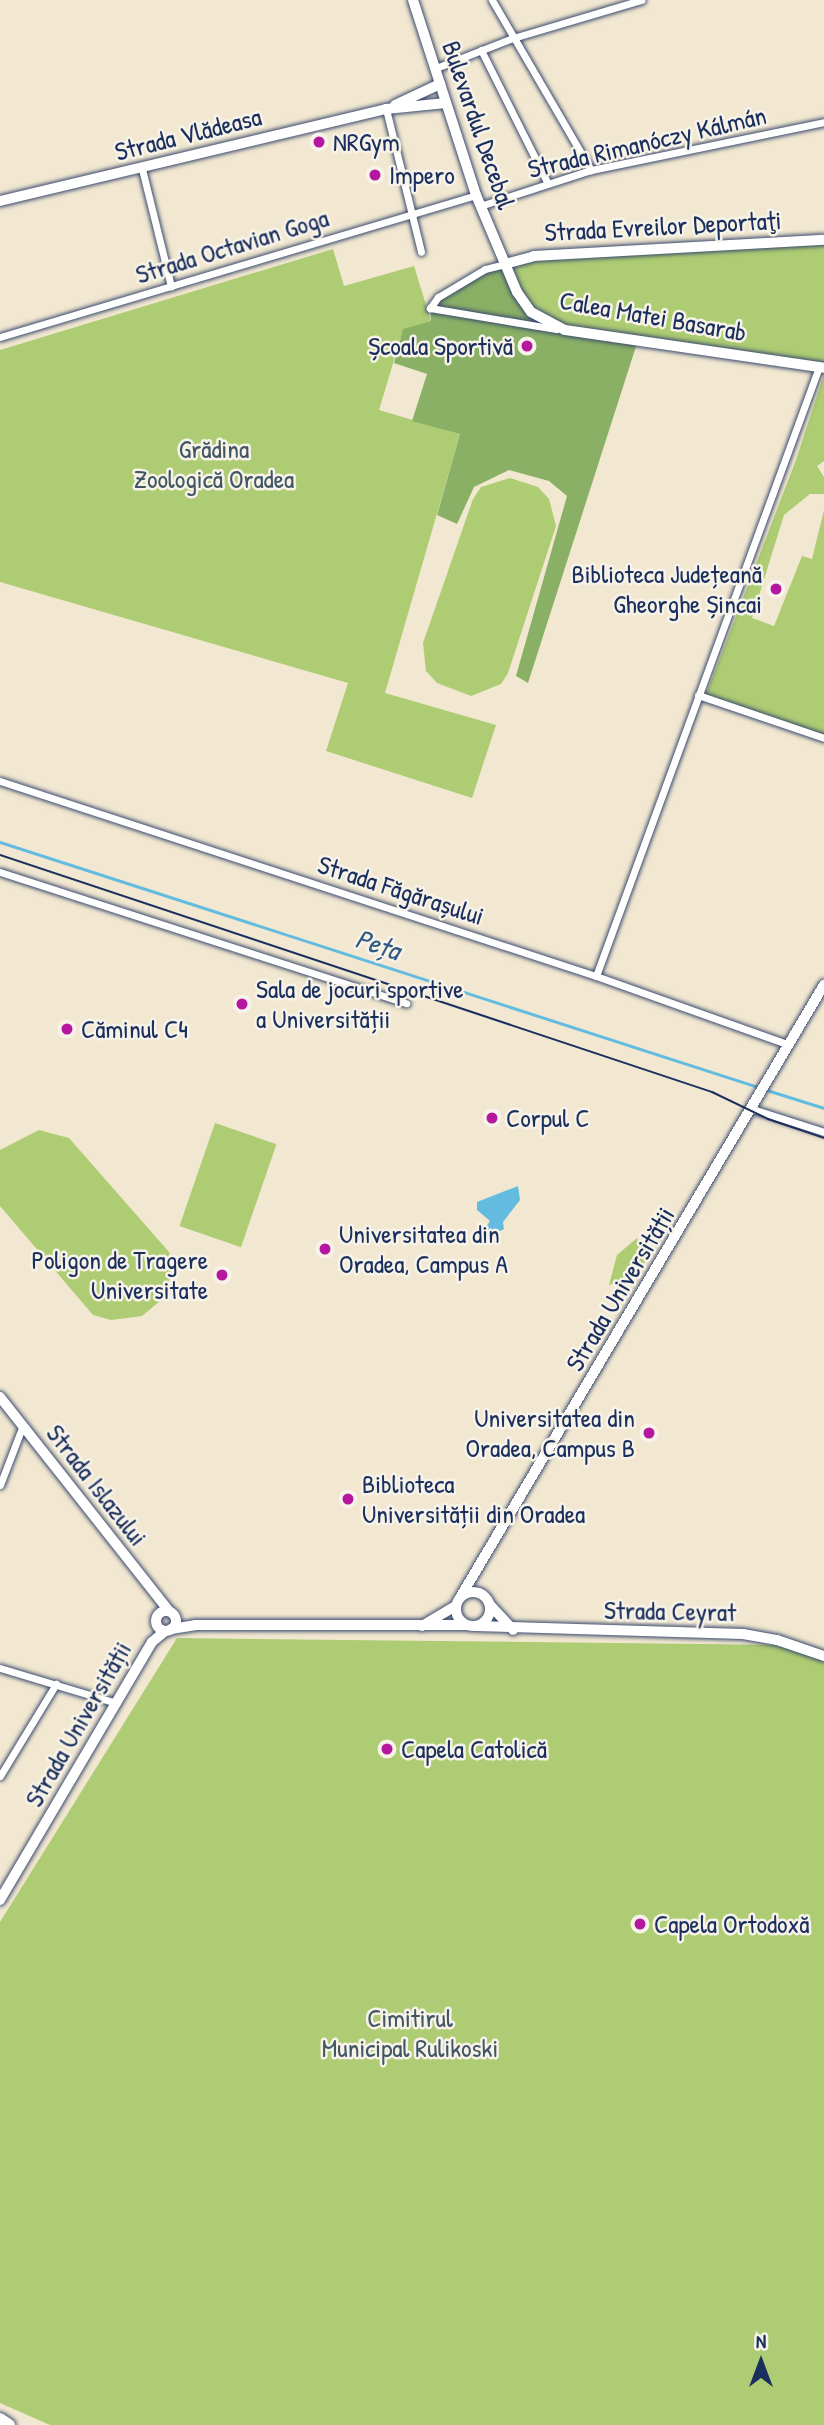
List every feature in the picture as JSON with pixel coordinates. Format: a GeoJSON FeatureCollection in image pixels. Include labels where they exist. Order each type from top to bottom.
{"type":"FeatureCollection","features":[{"type":"Feature","properties":{"kind":"highway"},"geometry":{"type":"LineString","coordinates":[[0,2419],[9,2425]]}},
{"type":"Feature","properties":{"kind":"main road","name":"Bulevardul Decebal"},"geometry":{"type":"LineString","coordinates":[[413,0],[478,201],[505,264]]}},
{"type":"Feature","properties":{"kind":"main road","name":"Strada Vlădeasa"},"geometry":{"type":"LineString","coordinates":[[386,109],[440,84]]}},
{"type":"Feature","properties":{"kind":"main road","name":"Strada Vlădeasa"},"geometry":{"type":"LineString","coordinates":[[0,201],[386,109],[446,103]]}},
{"type":"Feature","properties":{"kind":"main road","name":"Strada Evreilor Deportaţi"},"geometry":{"type":"LineString","coordinates":[[505,264],[534,256],[824,240]]}},
{"type":"Feature","properties":{"kind":"main road","name":"Calea Matei Basarab"},"geometry":{"type":"LineString","coordinates":[[505,264],[531,312],[565,330],[822,367]]}},
{"type":"Feature","properties":{"kind":"main road","name":"Strada Universității"},"geometry":{"type":"LineString","coordinates":[[421,1627],[458,1601],[679,1234],[766,1078],[824,985]]}},
{"type":"Feature","properties":{"kind":"main road","name":"Strada Islazului"},"geometry":{"type":"LineString","coordinates":[[0,1397],[158,1601],[171,1613]]}},
{"type":"Feature","properties":{"kind":"main road"},"geometry":{"type":"LineString","coordinates":[[477,1567],[483,1594],[513,1630]]}},
{"type":"Feature","properties":{"kind":"main road"},"geometry":{"type":"LineString","coordinates":[[471,1626],[457,1617],[458,1601],[472,1591],[483,1594]]}},
{"type":"Feature","properties":{"kind":"main road"},"geometry":{"type":"LineString","coordinates":[[156,1619],[158,1601]]}},
{"type":"Feature","properties":{"kind":"main road"},"geometry":{"type":"LineString","coordinates":[[168,1630],[195,1625],[471,1626],[489,1616],[490,1605]]}},
{"type":"Feature","properties":{"kind":"main road"},"geometry":{"type":"LineString","coordinates":[[156,1619],[171,1613],[195,1625]]}},
{"type":"Feature","properties":{"kind":"main road"},"geometry":{"type":"LineString","coordinates":[[168,1630],[171,1613]]}},
{"type":"Feature","properties":{"kind":"main road","name":"Strada Universității"},"geometry":{"type":"LineString","coordinates":[[0,1900],[152,1642],[156,1619]]}},
{"type":"Feature","properties":{"kind":"main road"},"geometry":{"type":"LineString","coordinates":[[156,1619],[168,1630]]}},
{"type":"Feature","properties":{"kind":"main road","name":"Strada Ceyrat"},"geometry":{"type":"LineString","coordinates":[[471,1626],[513,1630],[743,1634],[778,1640],[824,1656]]}},
{"type":"Feature","properties":{"kind":"main road","name":"Strada Universității"},"geometry":{"type":"LineString","coordinates":[[152,1642],[168,1630]]}},
{"type":"Feature","properties":{"kind":"street"},"geometry":{"type":"LineString","coordinates":[[492,0],[591,170]]}},
{"type":"Feature","properties":{"kind":"street"},"geometry":{"type":"LineString","coordinates":[[436,68],[513,38],[640,0]]}},
{"type":"Feature","properties":{"kind":"street"},"geometry":{"type":"LineString","coordinates":[[481,50],[547,182]]}},
{"type":"Feature","properties":{"kind":"street"},"geometry":{"type":"LineString","coordinates":[[386,109],[421,252]]}},
{"type":"Feature","properties":{"kind":"street","name":"Strada Rimanóczy Kálmán"},"geometry":{"type":"LineString","coordinates":[[478,201],[591,170],[824,121]]}},
{"type":"Feature","properties":{"kind":"street"},"geometry":{"type":"LineString","coordinates":[[142,169],[171,286]]}},
{"type":"Feature","properties":{"kind":"street","name":"Strada Octavian Goga"},"geometry":{"type":"LineString","coordinates":[[0,337],[413,214],[478,201]]}},
{"type":"Feature","properties":{"kind":"street"},"geometry":{"type":"LineString","coordinates":[[505,264],[474,276],[438,297],[430,308],[565,330]]}},
{"type":"Feature","properties":{"kind":"street"},"geometry":{"type":"LineString","coordinates":[[596,976],[698,695],[822,367]]}},
{"type":"Feature","properties":{"kind":"street"},"geometry":{"type":"LineString","coordinates":[[698,695],[824,738]]}},
{"type":"Feature","properties":{"kind":"street","name":"Strada Făgărașului"},"geometry":{"type":"LineString","coordinates":[[0,781],[596,976],[787,1044]]}},
{"type":"Feature","properties":{"kind":"street"},"geometry":{"type":"LineString","coordinates":[[0,872],[406,1003]]}},
{"type":"Feature","properties":{"kind":"street"},"geometry":{"type":"LineString","coordinates":[[751,1105],[824,1132]]}},
{"type":"Feature","properties":{"kind":"street"},"geometry":{"type":"LineString","coordinates":[[0,1485],[23,1425]]}},
{"type":"Feature","properties":{"kind":"street"},"geometry":{"type":"LineString","coordinates":[[0,1668],[117,1703]]}},
{"type":"Feature","properties":{"kind":"street"},"geometry":{"type":"LineString","coordinates":[[0,1776],[56,1684]]}},
{"type":"Feature","properties":{"kind":"green space"},"geometry":{"type":"Polygon","coordinates":[[[824,240],[824,374],[819,367],[565,330],[531,312],[505,264],[534,256],[824,240]]]}},
{"type":"Feature","properties":{"kind":"green space","name":"Grădina Zoologică Oradea"},"geometry":{"type":"Polygon","coordinates":[[[333,249],[344,286],[414,266],[431,321],[403,330],[379,410],[460,434],[385,693],[496,725],[472,798],[326,751],[348,683],[0,582],[0,350],[333,249]]]}},
{"type":"Feature","properties":{"kind":"green space"},"geometry":{"type":"Polygon","coordinates":[[[505,264],[531,312],[565,330],[639,337],[528,683],[516,676],[567,496],[549,481],[509,470],[474,487],[457,524],[437,515],[460,434],[412,421],[427,374],[394,363],[403,329],[431,321],[430,308],[485,269],[505,264]]]}},
{"type":"Feature","properties":{"kind":"green space"},"geometry":{"type":"Polygon","coordinates":[[[824,374],[824,461],[817,466],[824,477],[824,494],[810,494],[784,515],[752,618],[774,626],[802,556],[812,559],[824,510],[824,738],[705,697],[796,460],[824,374]]]}},
{"type":"Feature","properties":{"kind":"green space"},"geometry":{"type":"Polygon","coordinates":[[[510,478],[538,487],[549,499],[556,526],[508,673],[501,684],[471,696],[437,683],[426,671],[423,643],[473,499],[481,487],[510,478]]]}},
{"type":"Feature","properties":{"kind":"green space"},"geometry":{"type":"Polygon","coordinates":[[[215,1123],[276,1144],[241,1247],[180,1226],[215,1123]]]}},
{"type":"Feature","properties":{"kind":"green space"},"geometry":{"type":"Polygon","coordinates":[[[39,1130],[69,1138],[169,1252],[172,1267],[166,1296],[142,1316],[111,1320],[93,1315],[0,1206],[0,1150],[39,1130]]]}},
{"type":"Feature","properties":{"kind":"green space"},"geometry":{"type":"Polygon","coordinates":[[[637,1238],[645,1261],[638,1277],[609,1285],[617,1255],[637,1238]]]}},
{"type":"Feature","properties":{"kind":"green space","name":"Cimitirul Municipal Rulikoski"},"geometry":{"type":"Polygon","coordinates":[[[177,1638],[783,1645],[824,1661],[824,2425],[50,2425],[0,2403],[0,1922],[177,1638]]]}},
{"type":"Feature","properties":{"kind":"water"},"geometry":{"type":"Polygon","coordinates":[[[518,1186],[520,1200],[503,1222],[504,1229],[490,1236],[486,1227],[490,1221],[477,1210],[477,1202],[518,1186]]]}},
{"type":"Feature","properties":{"kind":"waterway","name":"Peța"},"geometry":{"type":"LineString","coordinates":[[0,842],[761,1088]]}},
{"type":"Feature","properties":{"kind":"waterway","name":"Peța"},"geometry":{"type":"LineString","coordinates":[[767,1090],[824,1108]]}},
{"type":"Feature","properties":{"kind":"tram line"},"geometry":{"type":"LineString","coordinates":[[0,855],[712,1092],[768,1119],[824,1138]]}},
{"type":"Feature","properties":{"kind":"place","name":"NRGym"},"geometry":{"type":"Point","coordinates":[319,142]}},
{"type":"Feature","properties":{"kind":"place","name":"Impero"},"geometry":{"type":"Point","coordinates":[375,175]}},
{"type":"Feature","properties":{"kind":"place","name":"Școala Sportivă"},"geometry":{"type":"Point","coordinates":[527,346]}},
{"type":"Feature","properties":{"kind":"place","name":"Biblioteca Județeană Gheorghe Șincai"},"geometry":{"type":"Point","coordinates":[776,589]}},
{"type":"Feature","properties":{"kind":"place","name":"Sala de jocuri sportive a Universității"},"geometry":{"type":"Point","coordinates":[242,1004]}},
{"type":"Feature","properties":{"kind":"place","name":"Căminul C4"},"geometry":{"type":"Point","coordinates":[67,1029]}},
{"type":"Feature","properties":{"kind":"place","name":"Corpul C"},"geometry":{"type":"Point","coordinates":[492,1118]}},
{"type":"Feature","properties":{"kind":"place","name":"Universitatea din Oradea, Campus A"},"geometry":{"type":"Point","coordinates":[325,1249]}},
{"type":"Feature","properties":{"kind":"place","name":"Poligon de Tragere Universitate"},"geometry":{"type":"Point","coordinates":[222,1275]}},
{"type":"Feature","properties":{"kind":"place","name":"Universitatea din Oradea, Campus B"},"geometry":{"type":"Point","coordinates":[649,1433]}},
{"type":"Feature","properties":{"kind":"place","name":"Biblioteca Universității din Oradea"},"geometry":{"type":"Point","coordinates":[348,1499]}},
{"type":"Feature","properties":{"kind":"place","name":"Capela Catolică"},"geometry":{"type":"Point","coordinates":[387,1749]}},
{"type":"Feature","properties":{"kind":"place","name":"Capela Ortodoxă"},"geometry":{"type":"Point","coordinates":[640,1924]}}]}
